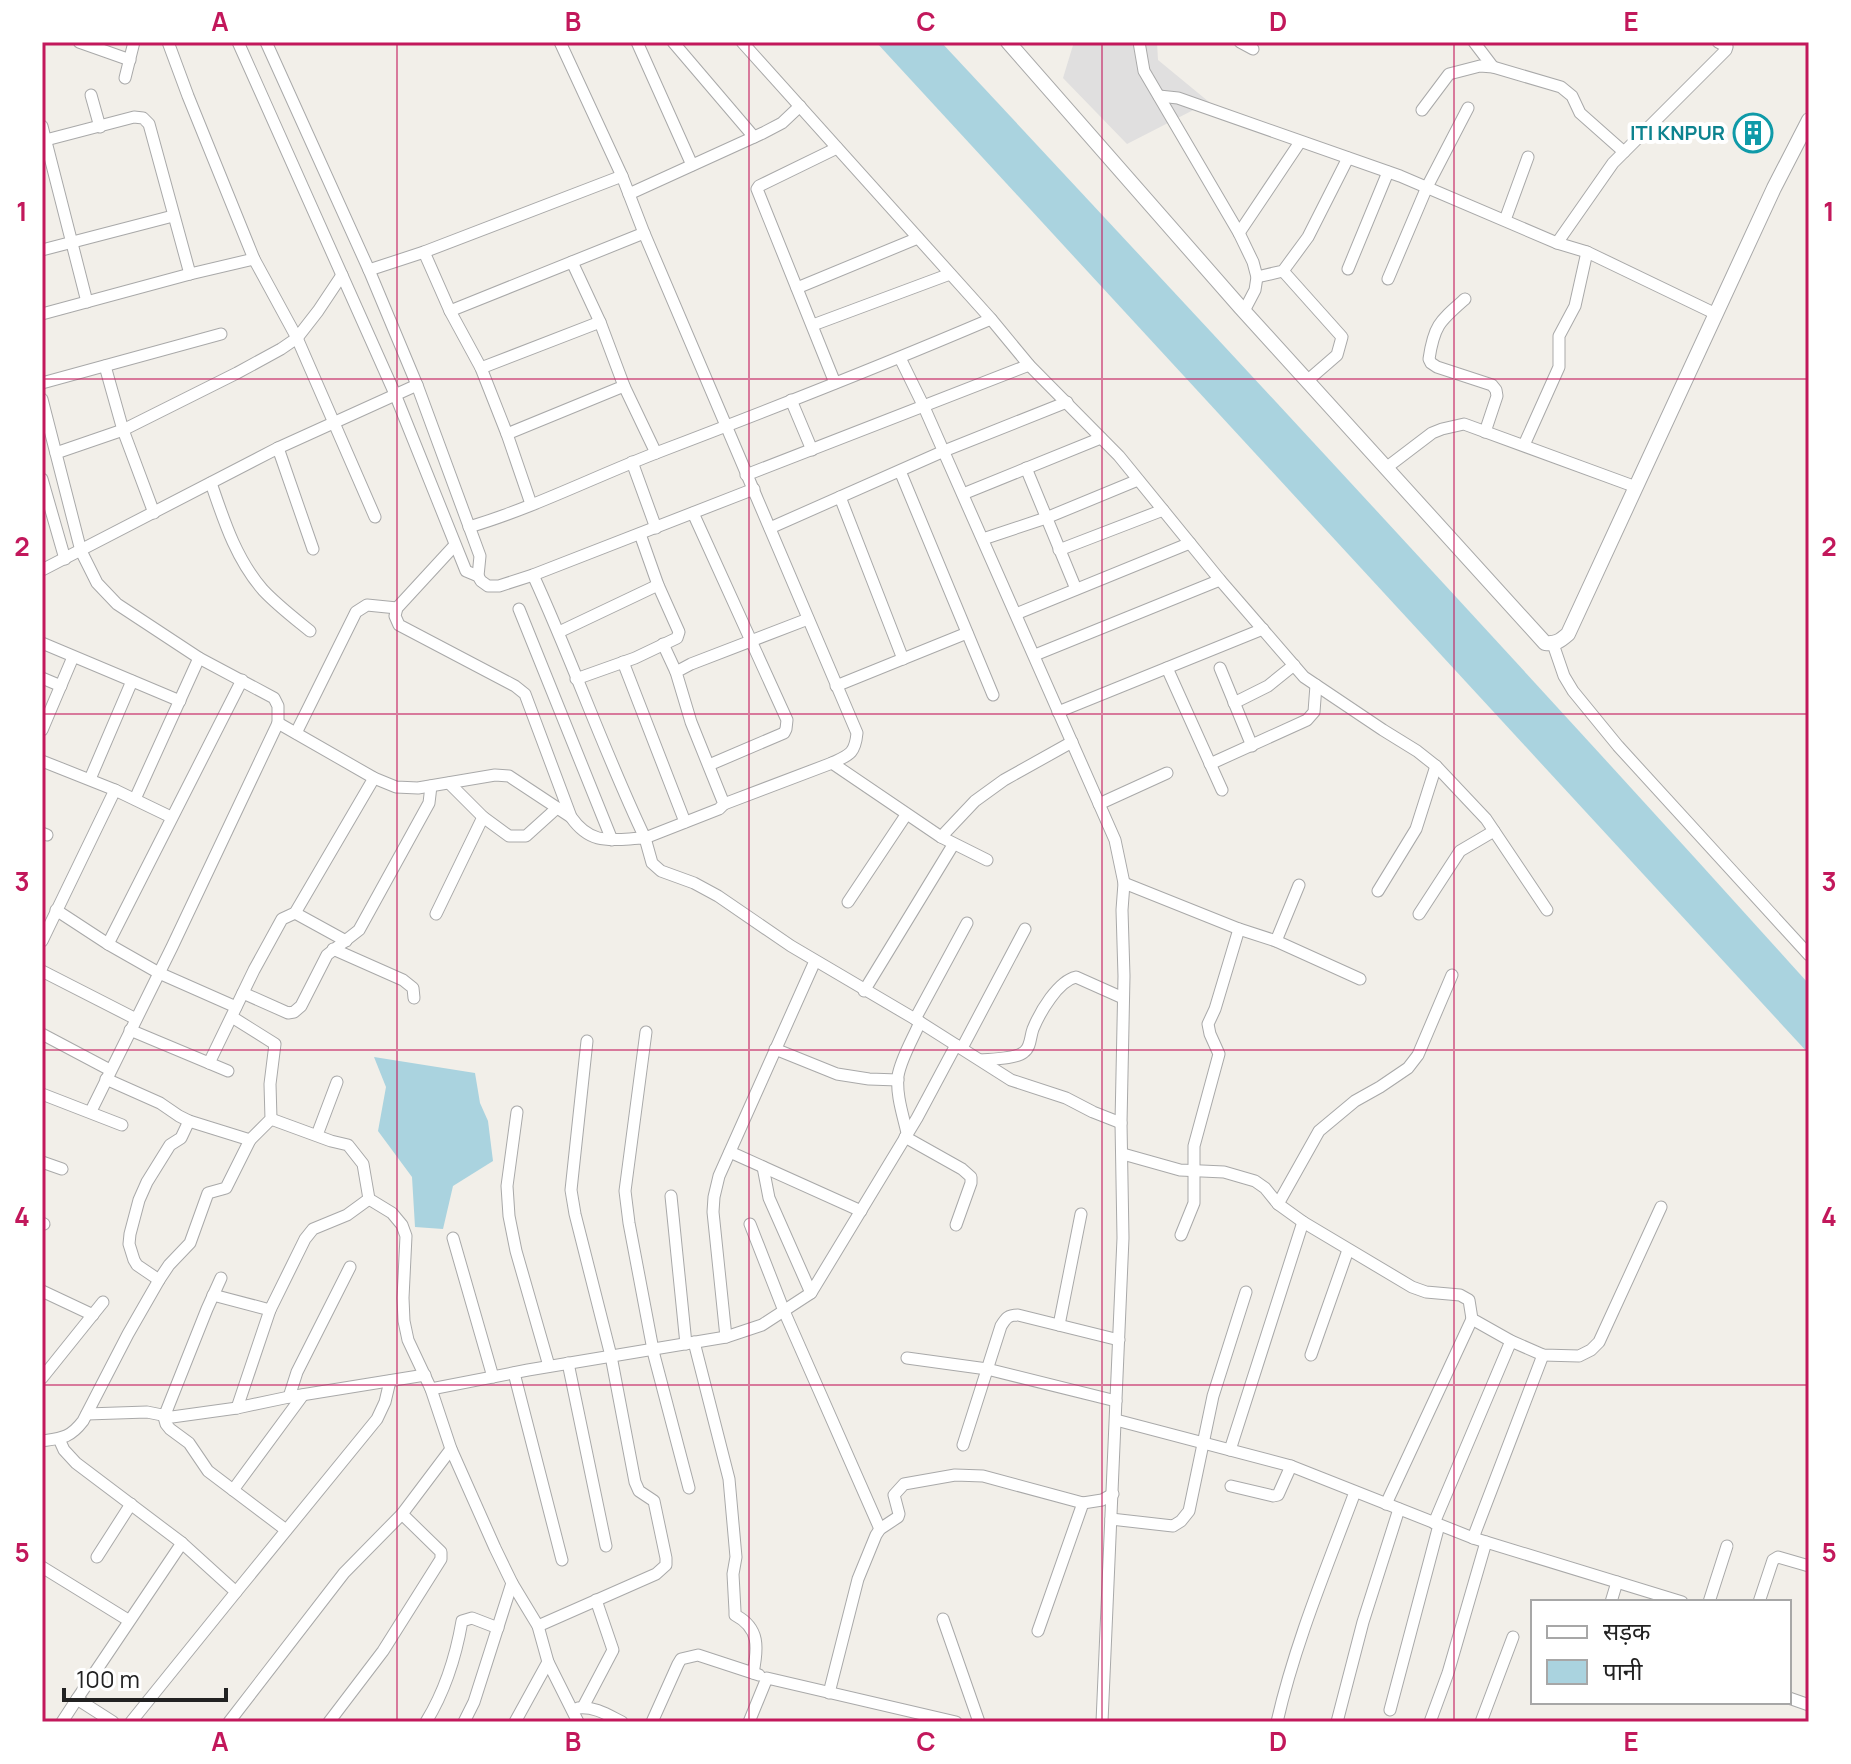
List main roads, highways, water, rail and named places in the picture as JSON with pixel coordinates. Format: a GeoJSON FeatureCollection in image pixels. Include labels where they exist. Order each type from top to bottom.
{"type":"FeatureCollection","features":[{"type":"Feature","properties":{"kind":"water"},"geometry":{"type":"Polygon","coordinates":[[[876,42],[941,42],[1377,511],[1809,984],[1809,1054],[876,42]]]}},
{"type":"Feature","properties":{"kind":"water"},"geometry":{"type":"Polygon","coordinates":[[[374,1057],[475,1073],[480,1103],[488,1121],[493,1161],[453,1186],[443,1229],[415,1227],[412,1177],[378,1131],[386,1087],[374,1057]]]}},
{"type":"Feature","properties":{"kind":"place","name":"ITI KNPUR"},"geometry":{"type":"Point","coordinates":[1753,133]}}]}
